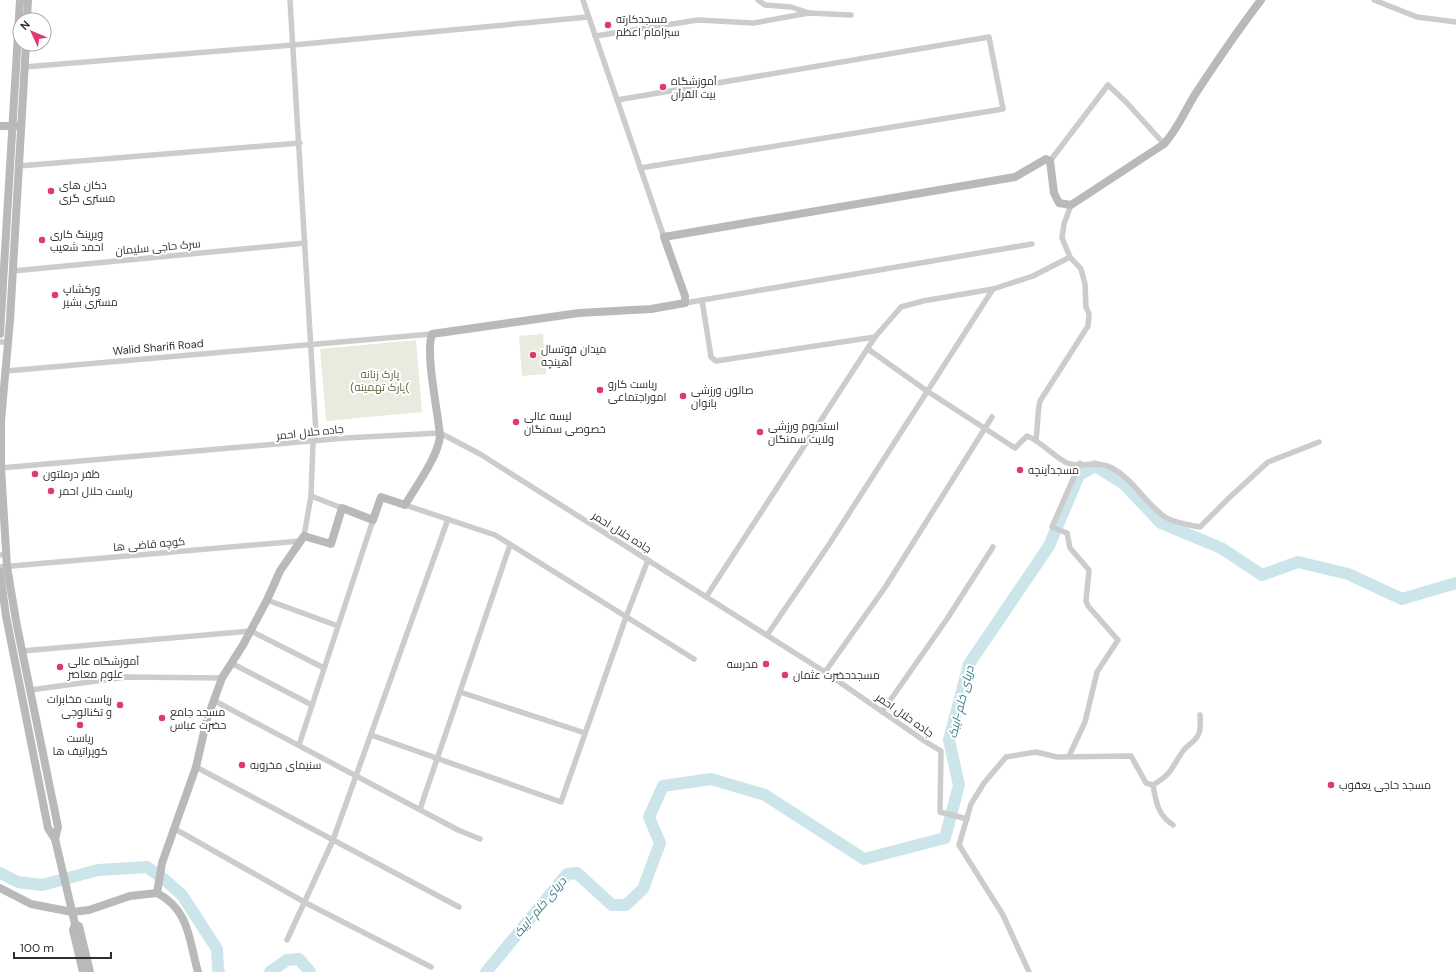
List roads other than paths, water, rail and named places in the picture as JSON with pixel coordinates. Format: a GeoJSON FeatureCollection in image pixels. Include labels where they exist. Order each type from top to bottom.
{"type":"FeatureCollection","features":[{"type":"Feature","properties":{"kind":"street"},"geometry":{"type":"LineString","coordinates":[[20,0],[16,126],[20,166],[13,271],[4,342],[6,371],[1,422],[0,468],[3,554],[4,567],[58,827],[55,839]]}},
{"type":"Feature","properties":{"kind":"street"},"geometry":{"type":"LineString","coordinates":[[27,12],[28,0]]}},
{"type":"Feature","properties":{"kind":"street"},"geometry":{"type":"LineString","coordinates":[[157,889],[162,863],[196,767],[214,700],[222,678],[251,631],[280,571],[302,539],[311,496],[313,442],[316,433],[300,143],[290,0]]}},
{"type":"Feature","properties":{"kind":"street"},"geometry":{"type":"LineString","coordinates":[[584,0],[588,17],[685,296],[685,303]]}},
{"type":"Feature","properties":{"kind":"street"},"geometry":{"type":"LineString","coordinates":[[758,0],[765,5],[791,7],[809,13]]}},
{"type":"Feature","properties":{"kind":"street"},"geometry":{"type":"LineString","coordinates":[[1036,439],[1038,424],[1037,413],[1040,401],[1088,326],[1089,314],[1086,307],[1085,284],[1081,269],[1070,257],[1062,238],[1064,224],[1072,205],[1164,144],[1175,132],[1194,96],[1228,43],[1261,0]]}},
{"type":"Feature","properties":{"kind":"street"},"geometry":{"type":"LineString","coordinates":[[1374,0],[1417,17],[1456,22]]}},
{"type":"Feature","properties":{"kind":"street"},"geometry":{"type":"LineString","coordinates":[[595,36],[698,20],[754,23],[809,13],[851,15]]}},
{"type":"Feature","properties":{"kind":"street"},"geometry":{"type":"LineString","coordinates":[[24,67],[293,45],[588,17]]}},
{"type":"Feature","properties":{"kind":"street"},"geometry":{"type":"LineString","coordinates":[[617,100],[989,37],[1003,109],[640,168]]}},
{"type":"Feature","properties":{"kind":"street"},"geometry":{"type":"LineString","coordinates":[[0,334],[2,244],[25,52]]}},
{"type":"Feature","properties":{"kind":"street"},"geometry":{"type":"LineString","coordinates":[[1072,205],[1059,203],[1054,193],[1050,161],[1108,85],[1127,103],[1164,144]]}},
{"type":"Feature","properties":{"kind":"street"},"geometry":{"type":"LineString","coordinates":[[0,126],[16,126]]}},
{"type":"Feature","properties":{"kind":"street"},"geometry":{"type":"LineString","coordinates":[[20,166],[300,143]]}},
{"type":"Feature","properties":{"kind":"street"},"geometry":{"type":"LineString","coordinates":[[664,237],[1015,177],[1046,159],[1050,161]]}},
{"type":"Feature","properties":{"kind":"street","name":"سرک حاجی سلیمان"},"geometry":{"type":"LineString","coordinates":[[13,271],[305,243]]}},
{"type":"Feature","properties":{"kind":"street"},"geometry":{"type":"LineString","coordinates":[[405,505],[435,453],[439,442],[440,433],[429,341],[432,334],[579,313],[650,309],[1032,244]]}},
{"type":"Feature","properties":{"kind":"street"},"geometry":{"type":"LineString","coordinates":[[706,597],[875,337],[901,307],[923,301],[993,289],[1033,276],[1070,257]]}},
{"type":"Feature","properties":{"kind":"street"},"geometry":{"type":"LineString","coordinates":[[767,635],[828,546],[993,289]]}},
{"type":"Feature","properties":{"kind":"street"},"geometry":{"type":"LineString","coordinates":[[702,300],[711,357],[716,361],[875,337]]}},
{"type":"Feature","properties":{"kind":"street","name":"Walid Sharifi Road"},"geometry":{"type":"LineString","coordinates":[[6,371],[432,334]]}},
{"type":"Feature","properties":{"kind":"street"},"geometry":{"type":"LineString","coordinates":[[868,349],[927,391],[1015,448],[1027,436],[1036,439],[1068,463],[1099,464],[1111,467],[1130,480],[1142,497],[1166,518],[1200,527],[1268,462],[1319,442]]}},
{"type":"Feature","properties":{"kind":"street"},"geometry":{"type":"LineString","coordinates":[[825,672],[890,579],[992,417]]}},
{"type":"Feature","properties":{"kind":"street","name":"جاده حلال احمر"},"geometry":{"type":"LineString","coordinates":[[0,468],[313,442],[345,438],[440,433],[480,454],[767,635],[825,672],[941,751],[940,812],[967,819]]}},
{"type":"Feature","properties":{"kind":"street"},"geometry":{"type":"LineString","coordinates":[[1069,756],[1085,722],[1097,672],[1118,640],[1088,606],[1086,601],[1089,570],[1070,548],[1067,533],[1052,527],[1080,464]]}},
{"type":"Feature","properties":{"kind":"street"},"geometry":{"type":"LineString","coordinates":[[311,496],[372,520]]}},
{"type":"Feature","properties":{"kind":"street"},"geometry":{"type":"LineString","coordinates":[[299,745],[372,520],[381,498],[495,535],[694,659]]}},
{"type":"Feature","properties":{"kind":"street"},"geometry":{"type":"LineString","coordinates":[[302,539],[331,544],[342,508]]}},
{"type":"Feature","properties":{"kind":"street"},"geometry":{"type":"LineString","coordinates":[[287,940],[306,903],[333,840],[448,519]]}},
{"type":"Feature","properties":{"kind":"street","name":"کوچه قاضی ها"},"geometry":{"type":"LineString","coordinates":[[4,567],[302,539]]}},
{"type":"Feature","properties":{"kind":"street"},"geometry":{"type":"LineString","coordinates":[[420,809],[510,545]]}},
{"type":"Feature","properties":{"kind":"street"},"geometry":{"type":"LineString","coordinates":[[882,712],[947,619],[993,547]]}},
{"type":"Feature","properties":{"kind":"street"},"geometry":{"type":"LineString","coordinates":[[371,735],[561,802],[626,617],[648,560]]}},
{"type":"Feature","properties":{"kind":"street"},"geometry":{"type":"LineString","coordinates":[[0,572],[6,616],[48,828],[55,839],[72,908],[75,924],[73,930],[83,972]]}},
{"type":"Feature","properties":{"kind":"street"},"geometry":{"type":"LineString","coordinates":[[267,600],[338,626]]}},
{"type":"Feature","properties":{"kind":"street"},"geometry":{"type":"LineString","coordinates":[[22,651],[251,631],[324,668]]}},
{"type":"Feature","properties":{"kind":"street"},"geometry":{"type":"LineString","coordinates":[[231,663],[312,705]]}},
{"type":"Feature","properties":{"kind":"street"},"geometry":{"type":"LineString","coordinates":[[30,690],[126,677],[222,678]]}},
{"type":"Feature","properties":{"kind":"street"},"geometry":{"type":"LineString","coordinates":[[460,692],[585,733]]}},
{"type":"Feature","properties":{"kind":"street"},"geometry":{"type":"LineString","coordinates":[[214,700],[480,839]]}},
{"type":"Feature","properties":{"kind":"street"},"geometry":{"type":"LineString","coordinates":[[1029,972],[1003,915],[959,845],[971,804],[984,783],[1006,757],[1036,752],[1057,757],[1069,756],[1089,758],[1131,756],[1146,783],[1153,785],[1166,778],[1173,770],[1183,750],[1195,741],[1200,732],[1200,715]]}},
{"type":"Feature","properties":{"kind":"street"},"geometry":{"type":"LineString","coordinates":[[196,767],[459,907]]}},
{"type":"Feature","properties":{"kind":"street"},"geometry":{"type":"LineString","coordinates":[[1153,785],[1156,805],[1161,815],[1173,825]]}},
{"type":"Feature","properties":{"kind":"street"},"geometry":{"type":"LineString","coordinates":[[175,829],[306,903],[432,967]]}},
{"type":"Feature","properties":{"kind":"street"},"geometry":{"type":"LineString","coordinates":[[0,888],[31,904],[89,910],[130,896],[157,889]]}},
{"type":"Feature","properties":{"kind":"street"},"geometry":{"type":"LineString","coordinates":[[157,889],[180,914],[191,936],[198,972]]}},
{"type":"Feature","properties":{"kind":"street"},"geometry":{"type":"LineString","coordinates":[[75,924],[79,926],[90,972]]}},
{"type":"Feature","properties":{"kind":"waterway","name":"دریای خلم-ایبک"},"geometry":{"type":"LineString","coordinates":[[486,972],[567,874],[577,873],[612,905],[626,905],[643,889],[660,843],[649,817],[663,786],[711,779],[765,795],[864,859],[945,838],[959,785],[949,740],[969,664],[1049,546],[1079,475],[1095,466],[1124,484],[1161,523],[1221,548],[1262,575],[1298,562],[1348,574],[1402,599],[1456,583]]}},
{"type":"Feature","properties":{"kind":"waterway","name":"دریای خلم-ایبک"},"geometry":{"type":"LineString","coordinates":[[0,873],[18,882],[42,885],[98,870],[147,867],[182,895],[217,949],[219,972]]}},
{"type":"Feature","properties":{"kind":"waterway","name":"دریای خلم-ایبک"},"geometry":{"type":"LineString","coordinates":[[270,972],[287,960],[299,959],[310,972]]}},
{"type":"Feature","properties":{"kind":"place","name":"مسجدکارته سبزامام اعظم"},"geometry":{"type":"Point","coordinates":[608,25]}},
{"type":"Feature","properties":{"kind":"place","name":"آموزشگاه بیت القرآن"},"geometry":{"type":"Point","coordinates":[663,87]}},
{"type":"Feature","properties":{"kind":"place","name":"دکان های مستری گری"},"geometry":{"type":"Point","coordinates":[51,191]}},
{"type":"Feature","properties":{"kind":"place","name":"ویرینگ کاری احمد شعیب"},"geometry":{"type":"Point","coordinates":[42,240]}},
{"type":"Feature","properties":{"kind":"place","name":"ورکشاپ مستری بشیر"},"geometry":{"type":"Point","coordinates":[55,295]}},
{"type":"Feature","properties":{"kind":"place","name":"میدان فوتسال آهینچه"},"geometry":{"type":"Point","coordinates":[533,355]}},
{"type":"Feature","properties":{"kind":"place","name":"ریاست کارو اموراجتماعی"},"geometry":{"type":"Point","coordinates":[600,390]}},
{"type":"Feature","properties":{"kind":"place","name":"صالون ورزشی بانوان"},"geometry":{"type":"Point","coordinates":[683,396]}},
{"type":"Feature","properties":{"kind":"place","name":"لیسه عالی خصوصی سمنگان"},"geometry":{"type":"Point","coordinates":[516,422]}},
{"type":"Feature","properties":{"kind":"place","name":"استدیوم ورزشی ولایت سمنگان"},"geometry":{"type":"Point","coordinates":[760,432]}},
{"type":"Feature","properties":{"kind":"place","name":"مسجدآینچه"},"geometry":{"type":"Point","coordinates":[1020,470]}},
{"type":"Feature","properties":{"kind":"place","name":"ظفر درملتون"},"geometry":{"type":"Point","coordinates":[35,474]}},
{"type":"Feature","properties":{"kind":"place","name":"ریاست حلال احمر"},"geometry":{"type":"Point","coordinates":[51,491]}},
{"type":"Feature","properties":{"kind":"place","name":"مدرسه"},"geometry":{"type":"Point","coordinates":[766,664]}},
{"type":"Feature","properties":{"kind":"place","name":"آموزشگاه عالی علوم معاصر"},"geometry":{"type":"Point","coordinates":[60,667]}},
{"type":"Feature","properties":{"kind":"place","name":"مسجدحضرت عثمان"},"geometry":{"type":"Point","coordinates":[785,675]}},
{"type":"Feature","properties":{"kind":"place","name":"ریاست مخابرات و تکنالوجی"},"geometry":{"type":"Point","coordinates":[120,705]}},
{"type":"Feature","properties":{"kind":"place","name":"مسجد جامع حضرت عباس"},"geometry":{"type":"Point","coordinates":[162,718]}},
{"type":"Feature","properties":{"kind":"place","name":"ریاست کوپراتیف ها"},"geometry":{"type":"Point","coordinates":[80,725]}},
{"type":"Feature","properties":{"kind":"place","name":"سنیمای مخروبه"},"geometry":{"type":"Point","coordinates":[242,765]}},
{"type":"Feature","properties":{"kind":"place","name":"مسجد حاجی یعقوب"},"geometry":{"type":"Point","coordinates":[1331,785]}},
{"type":"Feature","properties":{"kind":"park label","name":"پارک زنانه (پارک تهمینه("},"geometry":{"type":"Point","coordinates":[380,380]}}]}
